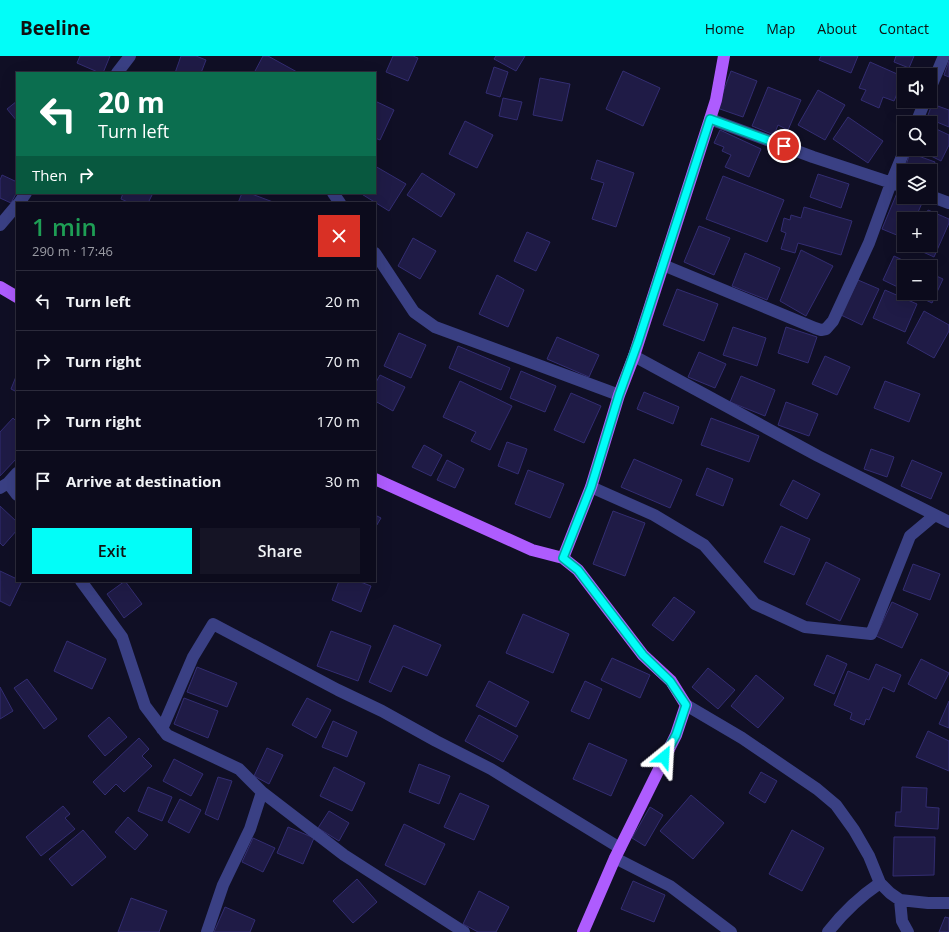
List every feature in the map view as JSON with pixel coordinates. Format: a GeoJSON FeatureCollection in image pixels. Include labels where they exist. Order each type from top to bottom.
{"type":"FeatureCollection","features":[{"type":"Feature","properties":{"kind":"main road"},"geometry":{"type":"LineString","coordinates":[[563,558],[591,487],[619,395],[634,356],[716,100],[724,56]]}},
{"type":"Feature","properties":{"kind":"main road"},"geometry":{"type":"LineString","coordinates":[[0,286],[16,296]]}},
{"type":"Feature","properties":{"kind":"main road"},"geometry":{"type":"LineString","coordinates":[[376,479],[532,550],[563,558],[578,570],[643,655],[670,681],[686,705],[676,735],[617,853],[583,932]]}},
{"type":"Feature","properties":{"kind":"street"},"geometry":{"type":"LineString","coordinates":[[118,72],[130,56]]}},
{"type":"Feature","properties":{"kind":"street"},"geometry":{"type":"LineString","coordinates":[[937,72],[944,56]]}},
{"type":"Feature","properties":{"kind":"street"},"geometry":{"type":"LineString","coordinates":[[710,119],[813,157],[897,184]]}},
{"type":"Feature","properties":{"kind":"street"},"geometry":{"type":"LineString","coordinates":[[663,265],[815,328],[821,330],[826,329],[833,321],[869,243],[902,156]]}},
{"type":"Feature","properties":{"kind":"street"},"geometry":{"type":"LineString","coordinates":[[937,199],[949,203]]}},
{"type":"Feature","properties":{"kind":"street"},"geometry":{"type":"LineString","coordinates":[[0,225],[16,206]]}},
{"type":"Feature","properties":{"kind":"street"},"geometry":{"type":"LineString","coordinates":[[376,255],[414,312],[435,327],[619,395]]}},
{"type":"Feature","properties":{"kind":"street"},"geometry":{"type":"LineString","coordinates":[[634,356],[818,456],[949,522]]}},
{"type":"Feature","properties":{"kind":"street"},"geometry":{"type":"LineString","coordinates":[[16,474],[4,486],[16,493]]}},
{"type":"Feature","properties":{"kind":"street"},"geometry":{"type":"LineString","coordinates":[[591,487],[654,515],[704,546],[755,604],[805,627],[871,634],[910,536],[935,515]]}},
{"type":"Feature","properties":{"kind":"street"},"geometry":{"type":"LineString","coordinates":[[82,582],[122,637],[144,706],[166,735],[239,769],[262,792],[344,855],[464,932]]}},
{"type":"Feature","properties":{"kind":"street"},"geometry":{"type":"LineString","coordinates":[[162,730],[193,658],[213,624],[491,769],[617,853],[670,886],[731,932]]}},
{"type":"Feature","properties":{"kind":"street"},"geometry":{"type":"LineString","coordinates":[[686,705],[742,738],[816,789],[836,805],[854,830],[869,856],[880,883],[890,893],[900,900],[928,903],[949,903]]}},
{"type":"Feature","properties":{"kind":"street"},"geometry":{"type":"LineString","coordinates":[[207,932],[223,885],[250,829],[262,792]]}},
{"type":"Feature","properties":{"kind":"street"},"geometry":{"type":"LineString","coordinates":[[828,932],[847,911],[880,883]]}},
{"type":"Feature","properties":{"kind":"street"},"geometry":{"type":"LineString","coordinates":[[900,900],[902,921],[908,932]]}},
{"type":"Feature","properties":{"kind":"building"},"geometry":{"type":"Polygon","coordinates":[[[80,56],[110,56],[103,72],[98,72],[77,63],[80,56]]]}},
{"type":"Feature","properties":{"kind":"building"},"geometry":{"type":"Polygon","coordinates":[[[181,56],[196,56],[206,60],[201,72],[175,72],[181,56]]]}},
{"type":"Feature","properties":{"kind":"building"},"geometry":{"type":"Polygon","coordinates":[[[263,56],[268,56],[297,72],[255,72],[263,56]]]}},
{"type":"Feature","properties":{"kind":"building"},"geometry":{"type":"Polygon","coordinates":[[[393,56],[413,56],[418,58],[408,81],[386,72],[393,56]]]}},
{"type":"Feature","properties":{"kind":"building"},"geometry":{"type":"Polygon","coordinates":[[[496,56],[525,56],[516,71],[494,59],[496,56]]]}},
{"type":"Feature","properties":{"kind":"building"},"geometry":{"type":"Polygon","coordinates":[[[821,56],[858,56],[851,73],[819,60],[821,56]]]}},
{"type":"Feature","properties":{"kind":"building"},"geometry":{"type":"Polygon","coordinates":[[[896,56],[914,56],[909,68],[894,62],[896,56]]]}},
{"type":"Feature","properties":{"kind":"building"},"geometry":{"type":"Polygon","coordinates":[[[949,61],[949,77],[944,75],[949,61]]]}},
{"type":"Feature","properties":{"kind":"building"},"geometry":{"type":"Polygon","coordinates":[[[870,62],[897,74],[897,94],[894,101],[883,97],[879,108],[861,100],[866,90],[859,88],[870,62]]]}},
{"type":"Feature","properties":{"kind":"building"},"geometry":{"type":"Polygon","coordinates":[[[494,67],[508,72],[500,97],[486,93],[494,67]]]}},
{"type":"Feature","properties":{"kind":"building"},"geometry":{"type":"Polygon","coordinates":[[[623,71],[660,88],[643,126],[606,109],[623,71]]]}},
{"type":"Feature","properties":{"kind":"building"},"geometry":{"type":"Polygon","coordinates":[[[731,71],[757,81],[743,117],[717,108],[731,71]]]}},
{"type":"Feature","properties":{"kind":"building"},"geometry":{"type":"Polygon","coordinates":[[[540,78],[570,84],[562,121],[533,115],[540,78]]]}},
{"type":"Feature","properties":{"kind":"building"},"geometry":{"type":"Polygon","coordinates":[[[768,87],[801,100],[788,130],[778,125],[774,135],[752,126],[768,87]]]}},
{"type":"Feature","properties":{"kind":"building"},"geometry":{"type":"Polygon","coordinates":[[[818,90],[845,105],[825,140],[798,125],[818,90]]]}},
{"type":"Feature","properties":{"kind":"building"},"geometry":{"type":"Polygon","coordinates":[[[503,98],[522,102],[517,120],[499,116],[503,98]]]}},
{"type":"Feature","properties":{"kind":"building"},"geometry":{"type":"Polygon","coordinates":[[[376,101],[394,110],[380,140],[376,138],[376,101]]]}},
{"type":"Feature","properties":{"kind":"building"},"geometry":{"type":"Polygon","coordinates":[[[16,102],[16,120],[7,109],[16,102]]]}},
{"type":"Feature","properties":{"kind":"building"},"geometry":{"type":"Polygon","coordinates":[[[937,106],[949,110],[949,127],[937,122],[937,116],[928,116],[931,108],[937,108],[937,106]]]}},
{"type":"Feature","properties":{"kind":"building"},"geometry":{"type":"Polygon","coordinates":[[[848,117],[883,141],[868,163],[833,139],[848,117]]]}},
{"type":"Feature","properties":{"kind":"building"},"geometry":{"type":"Polygon","coordinates":[[[465,121],[493,135],[477,168],[449,154],[465,121]]]}},
{"type":"Feature","properties":{"kind":"building"},"geometry":{"type":"Polygon","coordinates":[[[937,129],[949,135],[949,145],[941,161],[931,156],[937,156],[937,129]]]}},
{"type":"Feature","properties":{"kind":"building"},"geometry":{"type":"Polygon","coordinates":[[[720,130],[761,149],[749,177],[725,167],[731,155],[722,151],[724,147],[714,143],[720,130]]]}},
{"type":"Feature","properties":{"kind":"building"},"geometry":{"type":"Polygon","coordinates":[[[909,156],[918,156],[935,162],[934,164],[906,164],[909,156]]]}},
{"type":"Feature","properties":{"kind":"building"},"geometry":{"type":"Polygon","coordinates":[[[597,160],[634,173],[616,227],[592,219],[604,183],[591,179],[597,160]]]}},
{"type":"Feature","properties":{"kind":"building"},"geometry":{"type":"Polygon","coordinates":[[[376,167],[406,184],[389,211],[362,194],[376,194],[376,167]]]}},
{"type":"Feature","properties":{"kind":"building"},"geometry":{"type":"Polygon","coordinates":[[[422,173],[455,194],[441,217],[407,195],[422,173]]]}},
{"type":"Feature","properties":{"kind":"building"},"geometry":{"type":"Polygon","coordinates":[[[818,174],[849,184],[841,208],[810,197],[818,174]]]}},
{"type":"Feature","properties":{"kind":"building"},"geometry":{"type":"Polygon","coordinates":[[[2,175],[16,182],[16,194],[11,203],[0,198],[0,180],[2,175]]]}},
{"type":"Feature","properties":{"kind":"building"},"geometry":{"type":"Polygon","coordinates":[[[723,176],[784,200],[767,242],[706,219],[723,176]]]}},
{"type":"Feature","properties":{"kind":"building"},"geometry":{"type":"Polygon","coordinates":[[[897,193],[897,204],[922,204],[918,212],[897,212],[897,235],[882,229],[897,193]]]}},
{"type":"Feature","properties":{"kind":"building"},"geometry":{"type":"Polygon","coordinates":[[[123,194],[152,194],[148,202],[128,202],[121,199],[123,194]]]}},
{"type":"Feature","properties":{"kind":"building"},"geometry":{"type":"Polygon","coordinates":[[[242,194],[252,194],[273,202],[238,202],[242,194]]]}},
{"type":"Feature","properties":{"kind":"building"},"geometry":{"type":"Polygon","coordinates":[[[804,207],[852,221],[841,255],[798,243],[795,253],[781,249],[786,233],[781,231],[784,218],[790,220],[791,215],[801,218],[804,207]]]}},
{"type":"Feature","properties":{"kind":"building"},"geometry":{"type":"Polygon","coordinates":[[[937,214],[949,219],[949,223],[937,250],[937,214]]]}},
{"type":"Feature","properties":{"kind":"building"},"geometry":{"type":"Polygon","coordinates":[[[699,226],[730,238],[714,275],[684,262],[699,226]]]}},
{"type":"Feature","properties":{"kind":"building"},"geometry":{"type":"Polygon","coordinates":[[[527,232],[550,242],[536,271],[514,261],[527,232]]]}},
{"type":"Feature","properties":{"kind":"building"},"geometry":{"type":"Polygon","coordinates":[[[413,238],[436,251],[420,279],[398,266],[413,238]]]}},
{"type":"Feature","properties":{"kind":"building"},"geometry":{"type":"Polygon","coordinates":[[[801,250],[833,266],[806,316],[780,301],[801,250]]]}},
{"type":"Feature","properties":{"kind":"building"},"geometry":{"type":"Polygon","coordinates":[[[923,252],[936,252],[934,257],[923,252]]]}},
{"type":"Feature","properties":{"kind":"building"},"geometry":{"type":"Polygon","coordinates":[[[745,253],[780,268],[767,300],[732,286],[745,253]]]}},
{"type":"Feature","properties":{"kind":"building"},"geometry":{"type":"Polygon","coordinates":[[[894,256],[902,260],[897,260],[897,287],[883,280],[894,256]]]}},
{"type":"Feature","properties":{"kind":"building"},"geometry":{"type":"Polygon","coordinates":[[[497,275],[524,290],[508,327],[479,314],[497,275]]]}},
{"type":"Feature","properties":{"kind":"building"},"geometry":{"type":"Polygon","coordinates":[[[937,276],[943,279],[937,292],[937,276]]]}},
{"type":"Feature","properties":{"kind":"building"},"geometry":{"type":"Polygon","coordinates":[[[858,280],[879,289],[862,325],[841,315],[858,280]]]}},
{"type":"Feature","properties":{"kind":"building"},"geometry":{"type":"Polygon","coordinates":[[[677,289],[718,304],[704,341],[663,325],[677,289]]]}},
{"type":"Feature","properties":{"kind":"building"},"geometry":{"type":"Polygon","coordinates":[[[885,290],[897,295],[897,300],[908,300],[917,304],[905,332],[873,318],[885,290]]]}},
{"type":"Feature","properties":{"kind":"building"},"geometry":{"type":"Polygon","coordinates":[[[926,300],[933,300],[932,303],[926,300]]]}},
{"type":"Feature","properties":{"kind":"building"},"geometry":{"type":"Polygon","coordinates":[[[924,311],[949,325],[949,331],[934,358],[907,343],[924,311]]]}},
{"type":"Feature","properties":{"kind":"building"},"geometry":{"type":"Polygon","coordinates":[[[733,327],[766,338],[757,366],[723,355],[733,327]]]}},
{"type":"Feature","properties":{"kind":"building"},"geometry":{"type":"Polygon","coordinates":[[[786,327],[817,337],[808,363],[778,353],[786,327]]]}},
{"type":"Feature","properties":{"kind":"building"},"geometry":{"type":"Polygon","coordinates":[[[399,333],[426,345],[411,378],[384,366],[399,333]]]}},
{"type":"Feature","properties":{"kind":"building"},"geometry":{"type":"Polygon","coordinates":[[[557,337],[599,355],[589,377],[547,359],[557,337]]]}},
{"type":"Feature","properties":{"kind":"building"},"geometry":{"type":"Polygon","coordinates":[[[458,346],[510,368],[501,390],[449,368],[458,346]]]}},
{"type":"Feature","properties":{"kind":"building"},"geometry":{"type":"Polygon","coordinates":[[[699,352],[726,364],[715,388],[688,377],[699,352]]]}},
{"type":"Feature","properties":{"kind":"building"},"geometry":{"type":"Polygon","coordinates":[[[825,356],[850,367],[837,395],[812,384],[825,356]]]}},
{"type":"Feature","properties":{"kind":"building"},"geometry":{"type":"Polygon","coordinates":[[[521,371],[556,386],[545,412],[510,398],[521,371]]]}},
{"type":"Feature","properties":{"kind":"building"},"geometry":{"type":"Polygon","coordinates":[[[380,375],[405,387],[393,411],[376,402],[376,382],[380,375]]]}},
{"type":"Feature","properties":{"kind":"building"},"geometry":{"type":"Polygon","coordinates":[[[16,376],[16,392],[11,389],[16,376]]]}},
{"type":"Feature","properties":{"kind":"building"},"geometry":{"type":"Polygon","coordinates":[[[741,376],[775,390],[765,416],[730,402],[741,376]]]}},
{"type":"Feature","properties":{"kind":"building"},"geometry":{"type":"Polygon","coordinates":[[[460,381],[512,406],[490,450],[471,441],[476,432],[443,417],[460,381]]]}},
{"type":"Feature","properties":{"kind":"building"},"geometry":{"type":"Polygon","coordinates":[[[885,381],[920,394],[909,422],[874,408],[885,381]]]}},
{"type":"Feature","properties":{"kind":"building"},"geometry":{"type":"Polygon","coordinates":[[[644,392],[679,407],[673,424],[637,409],[644,392]]]}},
{"type":"Feature","properties":{"kind":"building"},"geometry":{"type":"Polygon","coordinates":[[[571,393],[601,406],[584,443],[554,430],[571,393]]]}},
{"type":"Feature","properties":{"kind":"building"},"geometry":{"type":"Polygon","coordinates":[[[786,402],[818,414],[809,436],[778,425],[786,402]]]}},
{"type":"Feature","properties":{"kind":"building"},"geometry":{"type":"Polygon","coordinates":[[[13,418],[16,421],[16,459],[0,476],[0,432],[13,418]]]}},
{"type":"Feature","properties":{"kind":"building"},"geometry":{"type":"Polygon","coordinates":[[[711,418],[759,436],[749,462],[701,445],[711,418]]]}},
{"type":"Feature","properties":{"kind":"building"},"geometry":{"type":"Polygon","coordinates":[[[507,442],[527,449],[518,474],[498,466],[507,442]]]}},
{"type":"Feature","properties":{"kind":"building"},"geometry":{"type":"Polygon","coordinates":[[[424,445],[442,455],[431,476],[412,467],[424,445]]]}},
{"type":"Feature","properties":{"kind":"building"},"geometry":{"type":"Polygon","coordinates":[[[871,449],[894,457],[887,477],[864,469],[871,449]]]}},
{"type":"Feature","properties":{"kind":"building"},"geometry":{"type":"Polygon","coordinates":[[[634,459],[682,480],[670,508],[621,487],[634,459]]]}},
{"type":"Feature","properties":{"kind":"building"},"geometry":{"type":"Polygon","coordinates":[[[447,460],[464,469],[455,488],[437,480],[447,460]]]}},
{"type":"Feature","properties":{"kind":"building"},"geometry":{"type":"Polygon","coordinates":[[[912,460],[942,473],[931,499],[901,486],[912,460]]]}},
{"type":"Feature","properties":{"kind":"building"},"geometry":{"type":"Polygon","coordinates":[[[707,468],[733,479],[723,506],[696,495],[707,468]]]}},
{"type":"Feature","properties":{"kind":"building"},"geometry":{"type":"Polygon","coordinates":[[[528,470],[564,484],[550,518],[515,504],[528,470]]]}},
{"type":"Feature","properties":{"kind":"building"},"geometry":{"type":"Polygon","coordinates":[[[793,480],[820,494],[807,519],[780,505],[793,480]]]}},
{"type":"Feature","properties":{"kind":"building"},"geometry":{"type":"Polygon","coordinates":[[[0,506],[16,521],[16,531],[3,546],[0,543],[0,506]]]}},
{"type":"Feature","properties":{"kind":"building"},"geometry":{"type":"Polygon","coordinates":[[[613,511],[645,523],[625,576],[593,564],[613,511]]]}},
{"type":"Feature","properties":{"kind":"building"},"geometry":{"type":"Polygon","coordinates":[[[376,516],[381,518],[376,526],[376,516]]]}},
{"type":"Feature","properties":{"kind":"building"},"geometry":{"type":"Polygon","coordinates":[[[781,526],[810,539],[794,575],[764,562],[781,526]]]}},
{"type":"Feature","properties":{"kind":"building"},"geometry":{"type":"Polygon","coordinates":[[[826,562],[860,579],[840,621],[806,604],[826,562]]]}},
{"type":"Feature","properties":{"kind":"building"},"geometry":{"type":"Polygon","coordinates":[[[913,564],[940,574],[930,600],[903,590],[913,564]]]}},
{"type":"Feature","properties":{"kind":"building"},"geometry":{"type":"Polygon","coordinates":[[[0,571],[16,579],[16,582],[22,582],[10,606],[0,601],[0,571]]]}},
{"type":"Feature","properties":{"kind":"building"},"geometry":{"type":"Polygon","coordinates":[[[126,582],[142,604],[124,618],[107,594],[126,582]]]}},
{"type":"Feature","properties":{"kind":"building"},"geometry":{"type":"Polygon","coordinates":[[[339,582],[361,582],[371,586],[361,612],[332,600],[339,582]]]}},
{"type":"Feature","properties":{"kind":"building"},"geometry":{"type":"Polygon","coordinates":[[[674,597],[695,612],[673,641],[652,625],[674,597]]]}},
{"type":"Feature","properties":{"kind":"building"},"geometry":{"type":"Polygon","coordinates":[[[892,602],[918,614],[902,648],[876,636],[892,602]]]}},
{"type":"Feature","properties":{"kind":"building"},"geometry":{"type":"Polygon","coordinates":[[[523,614],[569,634],[553,673],[506,653],[523,614]]]}},
{"type":"Feature","properties":{"kind":"building"},"geometry":{"type":"Polygon","coordinates":[[[394,625],[441,645],[427,676],[403,666],[391,692],[369,682],[394,625]]]}},
{"type":"Feature","properties":{"kind":"building"},"geometry":{"type":"Polygon","coordinates":[[[331,631],[371,646],[358,681],[317,666],[331,631]]]}},
{"type":"Feature","properties":{"kind":"building"},"geometry":{"type":"Polygon","coordinates":[[[67,641],[106,659],[92,689],[54,671],[67,641]]]}},
{"type":"Feature","properties":{"kind":"building"},"geometry":{"type":"Polygon","coordinates":[[[827,655],[847,664],[834,694],[814,685],[827,655]]]}},
{"type":"Feature","properties":{"kind":"building"},"geometry":{"type":"Polygon","coordinates":[[[612,658],[650,675],[640,698],[601,680],[612,658]]]}},
{"type":"Feature","properties":{"kind":"building"},"geometry":{"type":"Polygon","coordinates":[[[921,659],[949,673],[936,699],[908,684],[921,659]]]}},
{"type":"Feature","properties":{"kind":"building"},"geometry":{"type":"Polygon","coordinates":[[[876,664],[901,675],[894,692],[883,687],[869,720],[866,719],[864,725],[850,719],[852,713],[834,705],[848,671],[869,680],[876,664]]]}},
{"type":"Feature","properties":{"kind":"building"},"geometry":{"type":"Polygon","coordinates":[[[197,667],[237,683],[227,707],[187,692],[197,667]]]}},
{"type":"Feature","properties":{"kind":"building"},"geometry":{"type":"Polygon","coordinates":[[[708,668],[735,690],[718,709],[692,687],[708,668]]]}},
{"type":"Feature","properties":{"kind":"building"},"geometry":{"type":"Polygon","coordinates":[[[756,675],[784,698],[758,728],[731,706],[756,675]]]}},
{"type":"Feature","properties":{"kind":"building"},"geometry":{"type":"Polygon","coordinates":[[[27,679],[57,719],[44,729],[14,688],[27,679]]]}},
{"type":"Feature","properties":{"kind":"building"},"geometry":{"type":"Polygon","coordinates":[[[489,681],[529,702],[516,727],[476,706],[489,681]]]}},
{"type":"Feature","properties":{"kind":"building"},"geometry":{"type":"Polygon","coordinates":[[[585,681],[602,689],[589,719],[571,711],[585,681]]]}},
{"type":"Feature","properties":{"kind":"building"},"geometry":{"type":"Polygon","coordinates":[[[0,687],[13,711],[0,719],[0,687]]]}},
{"type":"Feature","properties":{"kind":"building"},"geometry":{"type":"Polygon","coordinates":[[[184,698],[218,711],[208,738],[174,724],[184,698]]]}},
{"type":"Feature","properties":{"kind":"building"},"geometry":{"type":"Polygon","coordinates":[[[307,698],[331,710],[316,738],[292,725],[307,698]]]}},
{"type":"Feature","properties":{"kind":"building"},"geometry":{"type":"Polygon","coordinates":[[[949,701],[949,728],[939,724],[949,701]]]}},
{"type":"Feature","properties":{"kind":"building"},"geometry":{"type":"Polygon","coordinates":[[[479,715],[518,736],[503,762],[465,741],[479,715]]]}},
{"type":"Feature","properties":{"kind":"building"},"geometry":{"type":"Polygon","coordinates":[[[109,717],[127,737],[105,756],[88,736],[109,717]]]}},
{"type":"Feature","properties":{"kind":"building"},"geometry":{"type":"Polygon","coordinates":[[[333,721],[357,732],[347,757],[322,747],[333,721]]]}},
{"type":"Feature","properties":{"kind":"building"},"geometry":{"type":"Polygon","coordinates":[[[928,731],[949,741],[949,771],[916,757],[928,731]]]}},
{"type":"Feature","properties":{"kind":"building"},"geometry":{"type":"Polygon","coordinates":[[[139,738],[149,749],[142,756],[152,766],[124,792],[116,784],[105,795],[93,782],[139,738]]]}},
{"type":"Feature","properties":{"kind":"building"},"geometry":{"type":"Polygon","coordinates":[[[589,743],[627,760],[611,796],[573,779],[589,743]]]}},
{"type":"Feature","properties":{"kind":"building"},"geometry":{"type":"Polygon","coordinates":[[[267,748],[283,755],[269,784],[254,776],[267,748]]]}},
{"type":"Feature","properties":{"kind":"building"},"geometry":{"type":"Polygon","coordinates":[[[174,759],[203,774],[191,796],[163,781],[174,759]]]}},
{"type":"Feature","properties":{"kind":"building"},"geometry":{"type":"Polygon","coordinates":[[[419,764],[450,776],[439,804],[409,792],[419,764]]]}},
{"type":"Feature","properties":{"kind":"building"},"geometry":{"type":"Polygon","coordinates":[[[334,767],[365,783],[352,811],[320,796],[334,767]]]}},
{"type":"Feature","properties":{"kind":"building"},"geometry":{"type":"Polygon","coordinates":[[[761,772],[777,781],[765,803],[749,793],[761,772]]]}},
{"type":"Feature","properties":{"kind":"building"},"geometry":{"type":"Polygon","coordinates":[[[218,777],[232,781],[218,820],[205,814],[218,777]]]}},
{"type":"Feature","properties":{"kind":"building"},"geometry":{"type":"Polygon","coordinates":[[[148,787],[172,797],[162,821],[138,811],[148,787]]]}},
{"type":"Feature","properties":{"kind":"building"},"geometry":{"type":"Polygon","coordinates":[[[902,787],[927,788],[926,807],[939,808],[938,829],[895,826],[896,812],[901,812],[902,787]]]}},
{"type":"Feature","properties":{"kind":"building"},"geometry":{"type":"Polygon","coordinates":[[[460,793],[489,806],[474,840],[444,827],[460,793]]]}},
{"type":"Feature","properties":{"kind":"building"},"geometry":{"type":"Polygon","coordinates":[[[691,795],[724,823],[693,859],[660,831],[691,795]]]}},
{"type":"Feature","properties":{"kind":"building"},"geometry":{"type":"Polygon","coordinates":[[[180,799],[201,810],[189,833],[168,822],[180,799]]]}},
{"type":"Feature","properties":{"kind":"building"},"geometry":{"type":"Polygon","coordinates":[[[63,806],[70,814],[65,818],[75,829],[41,856],[26,837],[63,806]]]}},
{"type":"Feature","properties":{"kind":"building"},"geometry":{"type":"Polygon","coordinates":[[[650,807],[663,815],[645,846],[632,838],[650,807]]]}},
{"type":"Feature","properties":{"kind":"building"},"geometry":{"type":"Polygon","coordinates":[[[329,811],[349,823],[339,841],[318,828],[329,811]]]}},
{"type":"Feature","properties":{"kind":"building"},"geometry":{"type":"Polygon","coordinates":[[[128,817],[148,835],[135,850],[115,832],[128,817]]]}},
{"type":"Feature","properties":{"kind":"building"},"geometry":{"type":"Polygon","coordinates":[[[404,824],[445,844],[425,885],[385,865],[404,824]]]}},
{"type":"Feature","properties":{"kind":"building"},"geometry":{"type":"Polygon","coordinates":[[[288,827],[314,838],[303,864],[277,853],[288,827]]]}},
{"type":"Feature","properties":{"kind":"building"},"geometry":{"type":"Polygon","coordinates":[[[83,830],[106,857],[72,886],[49,859],[83,830]]]}},
{"type":"Feature","properties":{"kind":"building"},"geometry":{"type":"Polygon","coordinates":[[[792,830],[824,848],[802,891],[769,874],[792,830]]]}},
{"type":"Feature","properties":{"kind":"building"},"geometry":{"type":"Polygon","coordinates":[[[894,837],[935,837],[934,875],[893,876],[894,837]]]}},
{"type":"Feature","properties":{"kind":"building"},"geometry":{"type":"Polygon","coordinates":[[[253,838],[275,848],[263,872],[242,862],[253,838]]]}},
{"type":"Feature","properties":{"kind":"building"},"geometry":{"type":"Polygon","coordinates":[[[357,879],[377,902],[353,923],[333,901],[357,879]]]}},
{"type":"Feature","properties":{"kind":"building"},"geometry":{"type":"Polygon","coordinates":[[[633,881],[665,895],[654,922],[621,909],[633,881]]]}},
{"type":"Feature","properties":{"kind":"building"},"geometry":{"type":"Polygon","coordinates":[[[479,891],[509,907],[496,932],[478,932],[463,924],[479,891]]]}},
{"type":"Feature","properties":{"kind":"building"},"geometry":{"type":"Polygon","coordinates":[[[131,898],[167,911],[159,932],[118,932],[131,898]]]}},
{"type":"Feature","properties":{"kind":"building"},"geometry":{"type":"Polygon","coordinates":[[[225,907],[255,920],[250,932],[214,932],[225,907]]]}},
{"type":"Feature","properties":{"kind":"building"},"geometry":{"type":"Polygon","coordinates":[[[945,917],[949,918],[949,932],[939,932],[945,917]]]}},
{"type":"Feature","properties":{"kind":"route"},"geometry":{"type":"LineString","coordinates":[[664,757],[676,735],[686,705],[670,681],[643,655],[578,570],[563,558],[591,487],[619,395],[634,356],[710,119],[784,146]]}}]}
